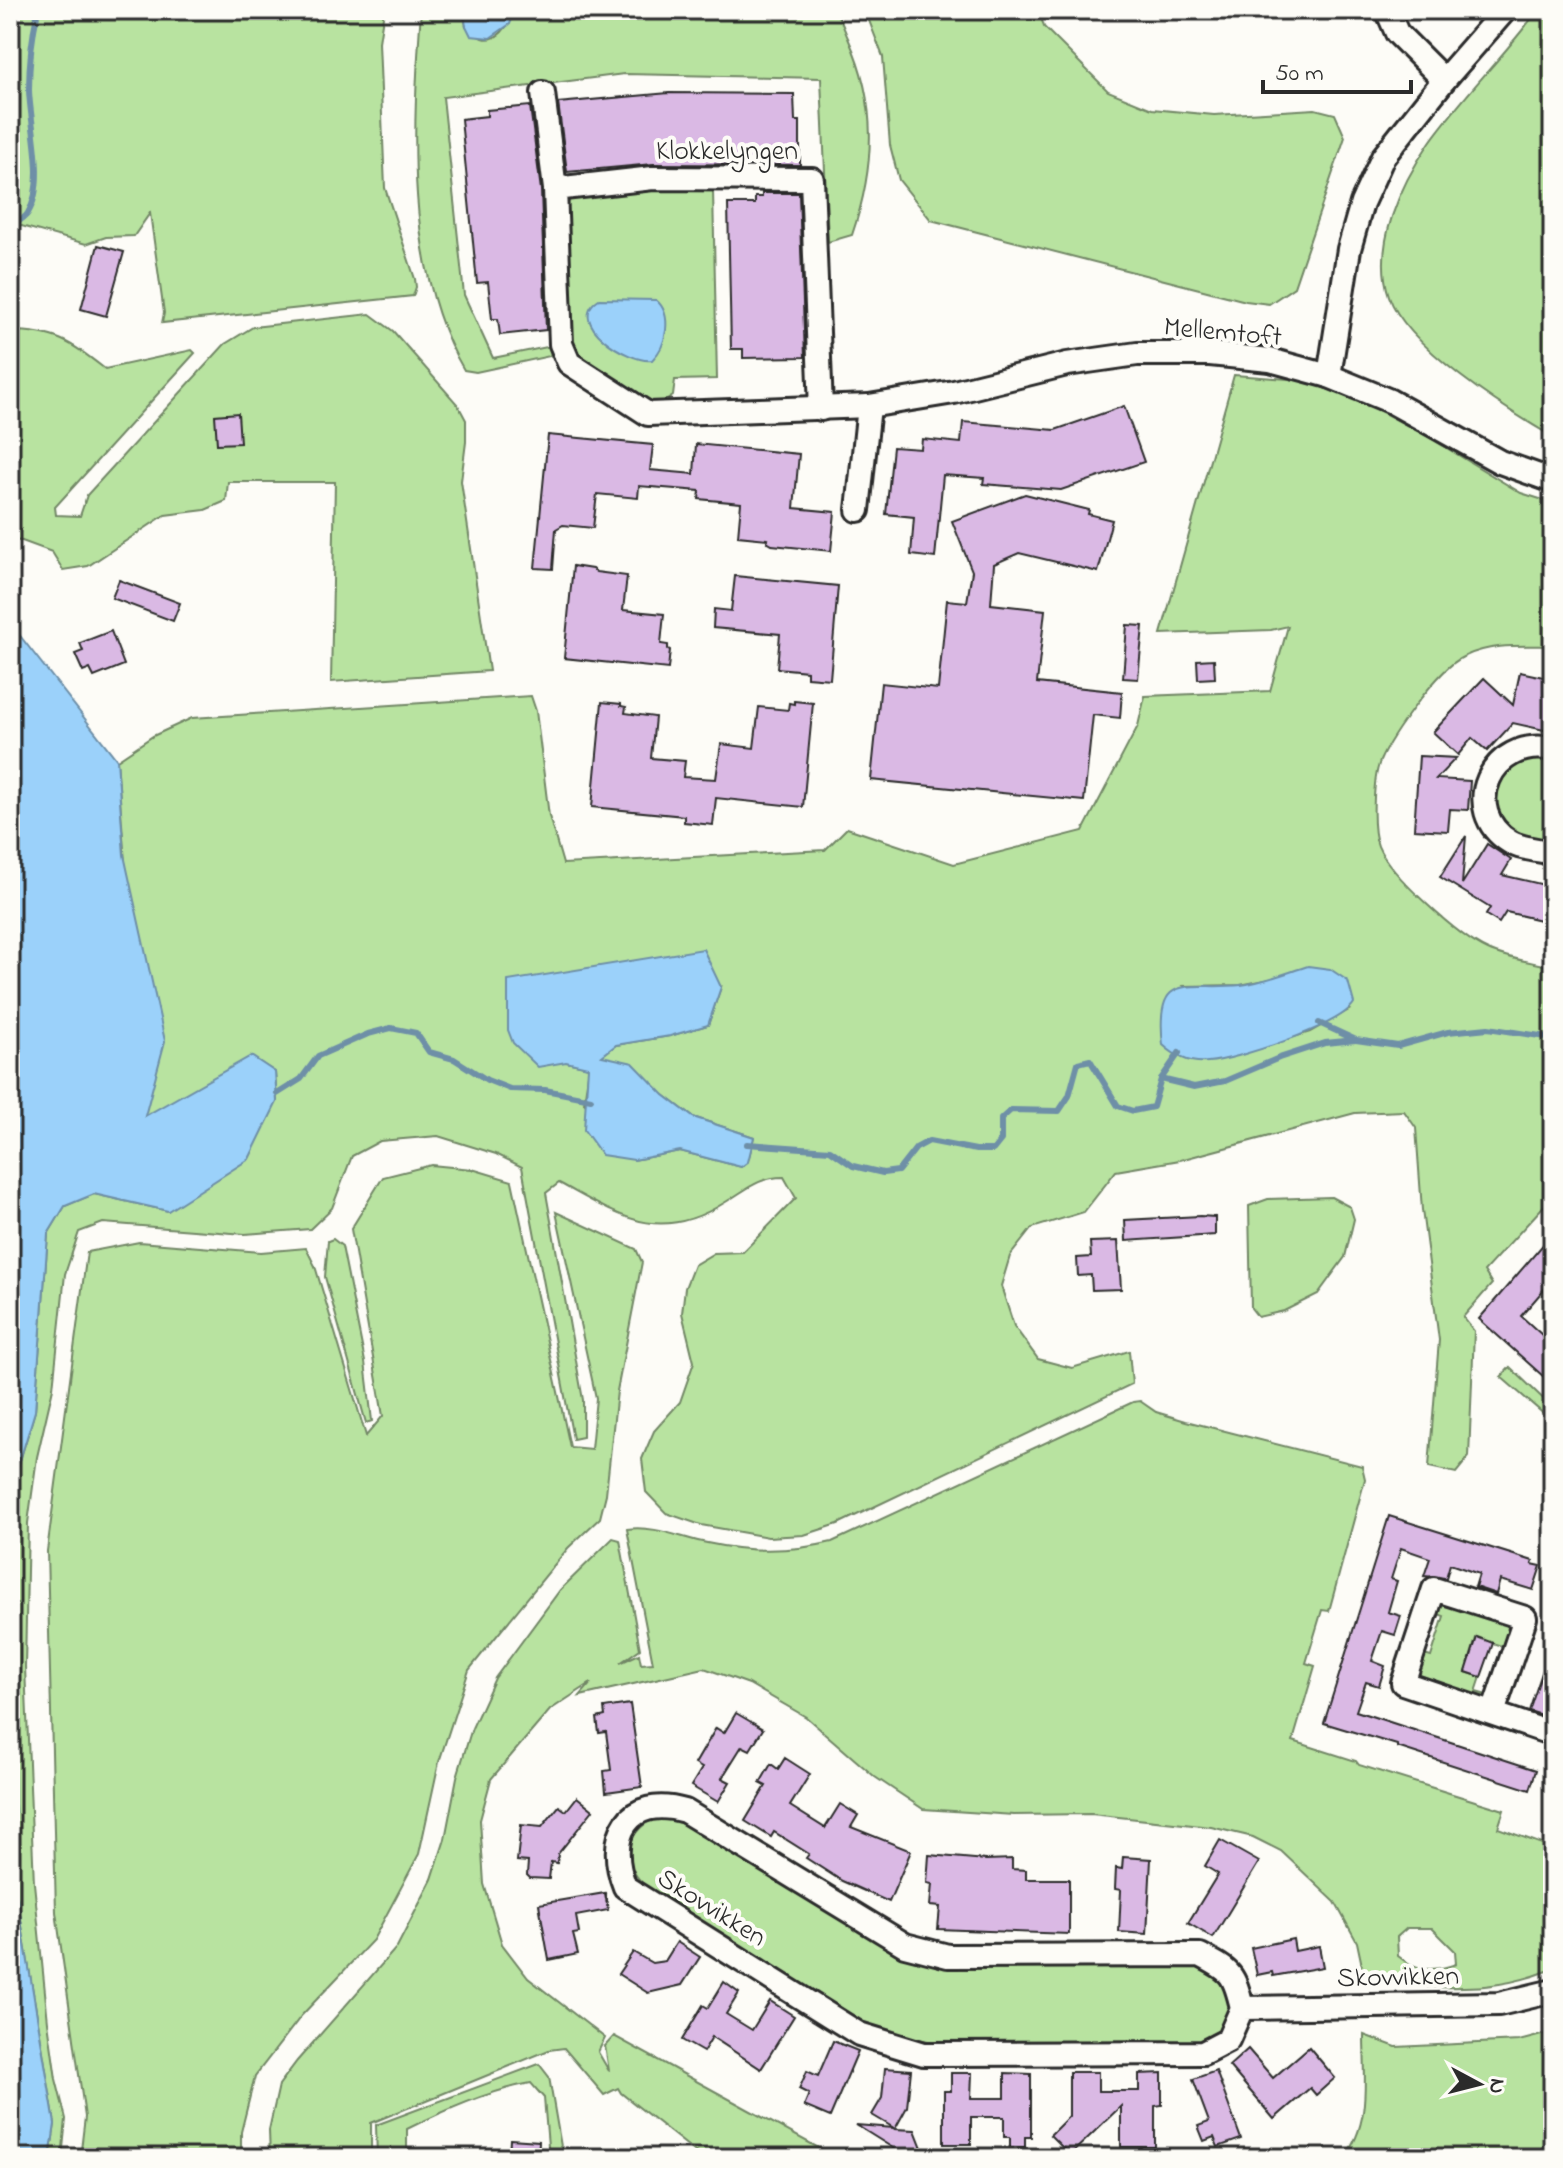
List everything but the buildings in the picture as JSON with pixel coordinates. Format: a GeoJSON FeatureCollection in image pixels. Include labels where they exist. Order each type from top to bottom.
{"type":"FeatureCollection","features":[{"type":"Feature","properties":{"kind":"street"},"geometry":{"type":"LineString","coordinates":[[1387,10],[1397,33],[1444,80]]}},
{"type":"Feature","properties":{"kind":"street"},"geometry":{"type":"LineString","coordinates":[[1329,376],[1349,249],[1362,203],[1383,157],[1505,10]]}},
{"type":"Feature","properties":{"kind":"street"},"geometry":{"type":"LineString","coordinates":[[543,93],[555,189]]}},
{"type":"Feature","properties":{"kind":"street","name":"Klokkelyngen"},"geometry":{"type":"LineString","coordinates":[[555,189],[653,178],[812,179],[821,409]]}},
{"type":"Feature","properties":{"kind":"street","name":"Mellemtoft"},"geometry":{"type":"LineString","coordinates":[[555,189],[561,344],[569,363],[648,414],[869,406],[954,392],[1067,364],[1137,354],[1210,354],[1270,360],[1329,376],[1390,401],[1500,462],[1553,481]]}},
{"type":"Feature","properties":{"kind":"street"},"geometry":{"type":"LineString","coordinates":[[858,510],[869,406]]}},
{"type":"Feature","properties":{"kind":"street"},"geometry":{"type":"LineString","coordinates":[[1553,749],[1520,750],[1505,756],[1490,773],[1485,793],[1488,816],[1495,830],[1512,844],[1553,853]]}},
{"type":"Feature","properties":{"kind":"street"},"geometry":{"type":"LineString","coordinates":[[1493,1713],[1525,1618],[1434,1589],[1403,1683],[1553,1734]]}},
{"type":"Feature","properties":{"kind":"street","name":"Skovvikken"},"geometry":{"type":"LineString","coordinates":[[666,1805],[685,1811],[905,1945],[948,1956],[1200,1955],[1224,1967],[1236,1980],[1242,2008],[1228,2040],[1203,2053],[924,2054],[859,2034],[625,1887],[617,1866],[616,1851],[623,1827],[640,1811],[666,1805]]}},
{"type":"Feature","properties":{"kind":"street","name":"Skovvikken"},"geometry":{"type":"LineString","coordinates":[[1242,2008],[1499,2004],[1553,1991]]}},
{"type":"Feature","properties":{"kind":"green space"},"geometry":{"type":"Polygon","coordinates":[[[10,10],[384,10],[379,42],[385,188],[415,279],[413,296],[162,323],[164,313],[150,213],[134,236],[106,237],[86,244],[14,224],[10,216],[10,10]]]}},
{"type":"Feature","properties":{"kind":"green space"},"geometry":{"type":"Polygon","coordinates":[[[421,10],[463,10],[466,26],[478,36],[488,39],[499,35],[515,10],[834,10],[858,63],[869,111],[869,160],[852,235],[828,242],[821,78],[624,74],[443,97],[464,295],[493,358],[552,346],[550,356],[476,372],[464,370],[445,330],[431,287],[422,242],[415,147],[421,10]]]}},
{"type":"Feature","properties":{"kind":"green space"},"geometry":{"type":"Polygon","coordinates":[[[865,10],[1039,10],[1044,27],[1108,91],[1152,109],[1214,115],[1315,109],[1335,114],[1345,137],[1294,287],[1269,304],[1246,301],[931,220],[899,180],[890,145],[883,57],[865,10]]]}},
{"type":"Feature","properties":{"kind":"green space"},"geometry":{"type":"Polygon","coordinates":[[[1538,10],[1553,10],[1553,437],[1460,376],[1415,336],[1399,316],[1389,296],[1384,256],[1392,216],[1419,159],[1443,125],[1538,10]]]}},
{"type":"Feature","properties":{"kind":"green space"},"geometry":{"type":"Polygon","coordinates":[[[660,189],[713,190],[717,379],[675,380],[673,396],[661,404],[642,404],[570,352],[565,210],[570,199],[581,196],[660,189]]]}},
{"type":"Feature","properties":{"kind":"green space"},"geometry":{"type":"Polygon","coordinates":[[[370,314],[393,331],[458,405],[466,420],[461,481],[489,671],[331,682],[335,482],[228,482],[226,501],[205,510],[165,515],[88,566],[63,570],[52,552],[10,540],[10,331],[39,333],[62,340],[105,369],[192,350],[195,353],[55,507],[56,515],[80,516],[87,495],[225,344],[253,327],[370,314]]]}},
{"type":"Feature","properties":{"kind":"green space"},"geometry":{"type":"Polygon","coordinates":[[[1234,375],[1302,380],[1361,401],[1422,433],[1521,493],[1553,503],[1553,646],[1496,647],[1463,657],[1453,664],[1429,688],[1394,736],[1380,761],[1374,791],[1374,828],[1378,846],[1410,888],[1475,943],[1512,958],[1553,967],[1553,1196],[1484,1271],[1492,1284],[1463,1317],[1474,1331],[1469,1457],[1456,1473],[1429,1467],[1439,1340],[1422,1210],[1416,1128],[1404,1111],[1355,1113],[1180,1160],[1116,1171],[1084,1212],[1032,1228],[1010,1256],[1001,1286],[1014,1326],[1038,1359],[1072,1368],[1129,1351],[1132,1384],[838,1524],[804,1535],[768,1537],[701,1525],[666,1513],[646,1492],[642,1459],[654,1431],[680,1402],[694,1362],[682,1313],[685,1288],[694,1265],[714,1253],[743,1252],[796,1198],[784,1177],[759,1182],[700,1216],[658,1224],[620,1214],[559,1183],[546,1193],[583,1400],[583,1437],[573,1439],[522,1167],[496,1154],[438,1136],[380,1141],[352,1156],[332,1208],[310,1229],[245,1234],[103,1223],[79,1232],[65,1274],[53,1388],[37,1457],[28,1523],[25,1667],[34,1883],[48,2022],[56,2079],[66,2119],[62,2158],[50,2158],[55,2124],[17,1896],[11,1618],[14,1480],[35,1411],[48,1234],[65,1206],[94,1194],[168,1211],[277,1102],[275,1072],[251,1057],[145,1117],[117,760],[153,736],[192,718],[531,696],[536,711],[549,816],[563,864],[825,850],[847,828],[954,864],[1083,831],[1138,726],[1145,696],[1270,691],[1288,626],[1271,630],[1161,634],[1234,375]],[[1270,979],[1240,985],[1184,986],[1255,1049],[1310,1032],[1349,1010],[1270,979]],[[721,987],[566,1062],[589,1067],[584,1103],[634,1160],[680,1151],[741,1167],[748,1161],[754,1137],[693,1117],[601,1056],[616,1045],[670,1036],[708,1025],[721,987]]]}},
{"type":"Feature","properties":{"kind":"green space"},"geometry":{"type":"Polygon","coordinates":[[[1532,757],[1553,760],[1553,843],[1516,835],[1503,826],[1493,803],[1499,779],[1508,769],[1532,757]]]}},
{"type":"Feature","properties":{"kind":"green space"},"geometry":{"type":"Polygon","coordinates":[[[431,1165],[472,1169],[512,1181],[570,1447],[591,1449],[596,1398],[556,1212],[636,1249],[642,1262],[617,1391],[606,1494],[600,1518],[568,1548],[469,1670],[439,1762],[419,1854],[373,1940],[302,2015],[255,2076],[241,2132],[241,2158],[80,2158],[85,2117],[56,1912],[47,1551],[87,1252],[139,1242],[261,1252],[306,1248],[315,1266],[366,1436],[383,1416],[351,1229],[383,1177],[431,1165]]]}},
{"type":"Feature","properties":{"kind":"green space"},"geometry":{"type":"Polygon","coordinates":[[[1331,1197],[1350,1207],[1354,1219],[1345,1257],[1318,1294],[1284,1311],[1258,1317],[1251,1308],[1249,1206],[1268,1199],[1331,1197]]]}},
{"type":"Feature","properties":{"kind":"green space"},"geometry":{"type":"Polygon","coordinates":[[[333,1239],[342,1246],[365,1362],[372,1421],[366,1423],[325,1277],[328,1241],[333,1239]]]}},
{"type":"Feature","properties":{"kind":"green space"},"geometry":{"type":"Polygon","coordinates":[[[1510,1367],[1553,1408],[1553,1422],[1501,1377],[1510,1367]]]}},
{"type":"Feature","properties":{"kind":"green space"},"geometry":{"type":"Polygon","coordinates":[[[1140,1401],[1156,1412],[1186,1421],[1362,1466],[1365,1479],[1329,1611],[1322,1610],[1306,1663],[1315,1666],[1293,1741],[1504,1810],[1498,1828],[1553,1848],[1553,1969],[1503,1984],[1470,1987],[1418,1986],[1377,1980],[1364,1975],[1357,1942],[1335,1902],[1281,1851],[1253,1837],[1211,1827],[1091,1814],[1014,1815],[923,1809],[875,1777],[806,1717],[749,1684],[704,1668],[580,1696],[591,1683],[550,1710],[491,1779],[480,1820],[484,1884],[502,1944],[528,1978],[605,2038],[598,2052],[609,2071],[605,2046],[614,2036],[837,2158],[703,2158],[618,2088],[604,2095],[564,2048],[549,2050],[371,2123],[371,2158],[270,2158],[269,2130],[279,2085],[397,1947],[432,1879],[472,1728],[495,1678],[560,1590],[613,1538],[620,1540],[640,1649],[620,1663],[639,1654],[641,1664],[653,1663],[627,1529],[657,1530],[738,1548],[786,1549],[832,1542],[1140,1401]],[[1407,1928],[1397,1937],[1398,1956],[1426,1969],[1456,1964],[1455,1951],[1432,1928],[1407,1928]]]}},
{"type":"Feature","properties":{"kind":"green space"},"geometry":{"type":"Polygon","coordinates":[[[1440,1604],[1505,1623],[1509,1629],[1505,1647],[1476,1638],[1466,1672],[1481,1677],[1476,1692],[1490,1696],[1481,1704],[1412,1680],[1417,1653],[1431,1657],[1444,1616],[1430,1611],[1440,1604]]]}},
{"type":"Feature","properties":{"kind":"green space"},"geometry":{"type":"Polygon","coordinates":[[[658,1817],[689,1824],[902,1955],[929,1963],[1196,1965],[1221,1976],[1233,2001],[1224,2030],[1198,2043],[934,2042],[895,2035],[868,2025],[642,1883],[631,1864],[630,1845],[640,1829],[658,1817]]]}},
{"type":"Feature","properties":{"kind":"green space"},"geometry":{"type":"Polygon","coordinates":[[[1553,2032],[1553,2158],[1343,2158],[1359,2131],[1362,2116],[1364,2035],[1396,2047],[1519,2041],[1553,2032]]]}},
{"type":"Feature","properties":{"kind":"green space"},"geometry":{"type":"Polygon","coordinates":[[[539,2064],[549,2077],[563,2158],[549,2158],[544,2098],[531,2083],[468,2102],[407,2129],[407,2158],[377,2158],[376,2125],[539,2064]]]}},
{"type":"Feature","properties":{"kind":"water"},"geometry":{"type":"Polygon","coordinates":[[[463,10],[515,10],[510,24],[490,38],[471,36],[463,10]]]}},
{"type":"Feature","properties":{"kind":"water"},"geometry":{"type":"Polygon","coordinates":[[[599,299],[656,300],[665,313],[666,330],[661,347],[652,360],[616,349],[594,329],[589,319],[590,308],[599,299]]]}},
{"type":"Feature","properties":{"kind":"water"},"geometry":{"type":"Polygon","coordinates":[[[10,623],[117,760],[124,855],[165,1041],[145,1116],[251,1056],[275,1072],[277,1102],[249,1159],[168,1211],[94,1194],[65,1206],[48,1234],[35,1411],[14,1480],[11,1618],[17,1896],[55,2124],[50,2158],[10,2158],[10,623]]]}},
{"type":"Feature","properties":{"kind":"water"},"geometry":{"type":"Polygon","coordinates":[[[703,949],[721,987],[708,1025],[670,1036],[616,1045],[602,1056],[633,1063],[664,1095],[693,1117],[754,1137],[748,1162],[741,1167],[680,1151],[634,1160],[602,1155],[584,1130],[588,1067],[566,1062],[538,1067],[513,1043],[508,1030],[508,981],[703,949]]]}},
{"type":"Feature","properties":{"kind":"water"},"geometry":{"type":"Polygon","coordinates":[[[1308,966],[1330,969],[1348,981],[1354,1003],[1329,1022],[1263,1049],[1222,1060],[1189,1060],[1163,1045],[1164,1004],[1170,994],[1179,988],[1250,984],[1308,966]]]}},
{"type":"Feature","properties":{"kind":"waterway"},"geometry":{"type":"LineString","coordinates":[[14,224],[28,213],[36,186],[29,90],[31,50],[38,10]]}},
{"type":"Feature","properties":{"kind":"waterway"},"geometry":{"type":"LineString","coordinates":[[1319,1023],[1356,1040],[1398,1046],[1448,1032],[1488,1028],[1553,1038]]}},
{"type":"Feature","properties":{"kind":"waterway"},"geometry":{"type":"LineString","coordinates":[[277,1094],[301,1079],[318,1056],[368,1034],[391,1028],[416,1033],[429,1052],[454,1059],[487,1080],[510,1089],[545,1090],[591,1099]]}},
{"type":"Feature","properties":{"kind":"waterway"},"geometry":{"type":"LineString","coordinates":[[1161,1079],[1194,1087],[1225,1081],[1325,1043],[1356,1040]]}},
{"type":"Feature","properties":{"kind":"waterway"},"geometry":{"type":"LineString","coordinates":[[747,1144],[830,1150],[853,1166],[883,1173],[898,1171],[916,1148],[929,1141],[993,1150],[1001,1140],[1001,1119],[1011,1110],[1059,1111],[1069,1096],[1078,1063],[1090,1060],[1118,1106],[1133,1111],[1153,1107],[1161,1079],[1179,1053]]}}]}
